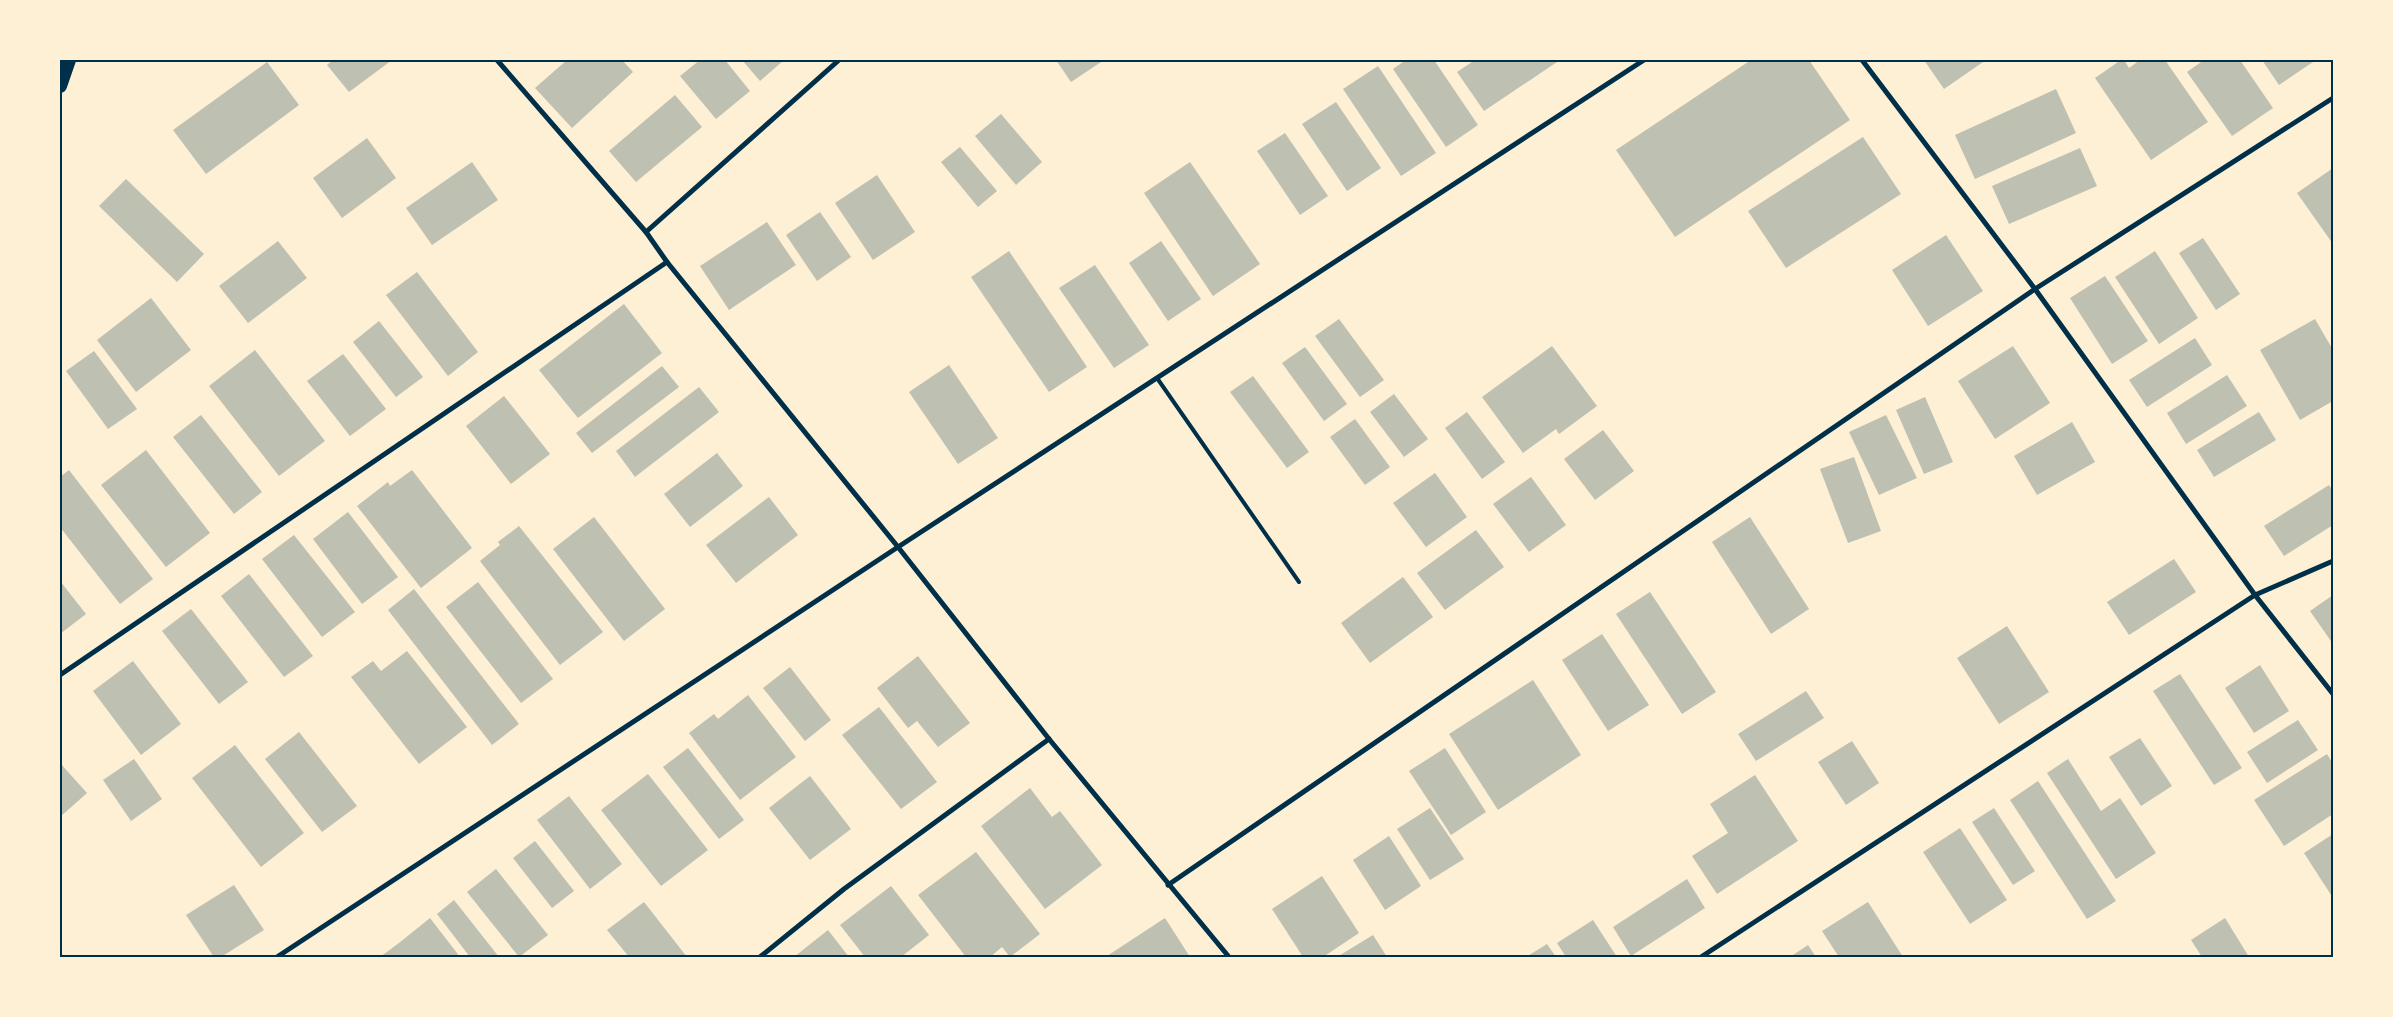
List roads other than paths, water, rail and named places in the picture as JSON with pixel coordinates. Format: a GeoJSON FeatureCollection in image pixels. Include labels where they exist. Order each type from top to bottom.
{"type":"FeatureCollection","features":[{"type":"Feature","properties":{"kind":"highway"},"geometry":{"type":"LineString","coordinates":[[60,86],[69,60]]}},
{"type":"Feature","properties":{"kind":"street"},"geometry":{"type":"LineString","coordinates":[[497,60],[646,232],[667,262],[898,547],[1049,740],[1230,957]]}},
{"type":"Feature","properties":{"kind":"street"},"geometry":{"type":"LineString","coordinates":[[646,232],[839,60]]}},
{"type":"Feature","properties":{"kind":"street"},"geometry":{"type":"LineString","coordinates":[[278,957],[898,547],[1644,60]]}},
{"type":"Feature","properties":{"kind":"street"},"geometry":{"type":"LineString","coordinates":[[1862,60],[2035,289],[2255,596],[2333,694]]}},
{"type":"Feature","properties":{"kind":"street"},"geometry":{"type":"LineString","coordinates":[[1168,885],[2035,289],[2333,98]]}},
{"type":"Feature","properties":{"kind":"street"},"geometry":{"type":"LineString","coordinates":[[60,675],[667,262]]}},
{"type":"Feature","properties":{"kind":"street"},"geometry":{"type":"LineString","coordinates":[[1702,957],[2255,596],[2333,561]]}},
{"type":"Feature","properties":{"kind":"street"},"geometry":{"type":"LineString","coordinates":[[760,957],[844,890],[1049,740]]}},
{"type":"Feature","properties":{"kind":"lane"},"geometry":{"type":"LineString","coordinates":[[1157,378],[1298,582]]}}]}
